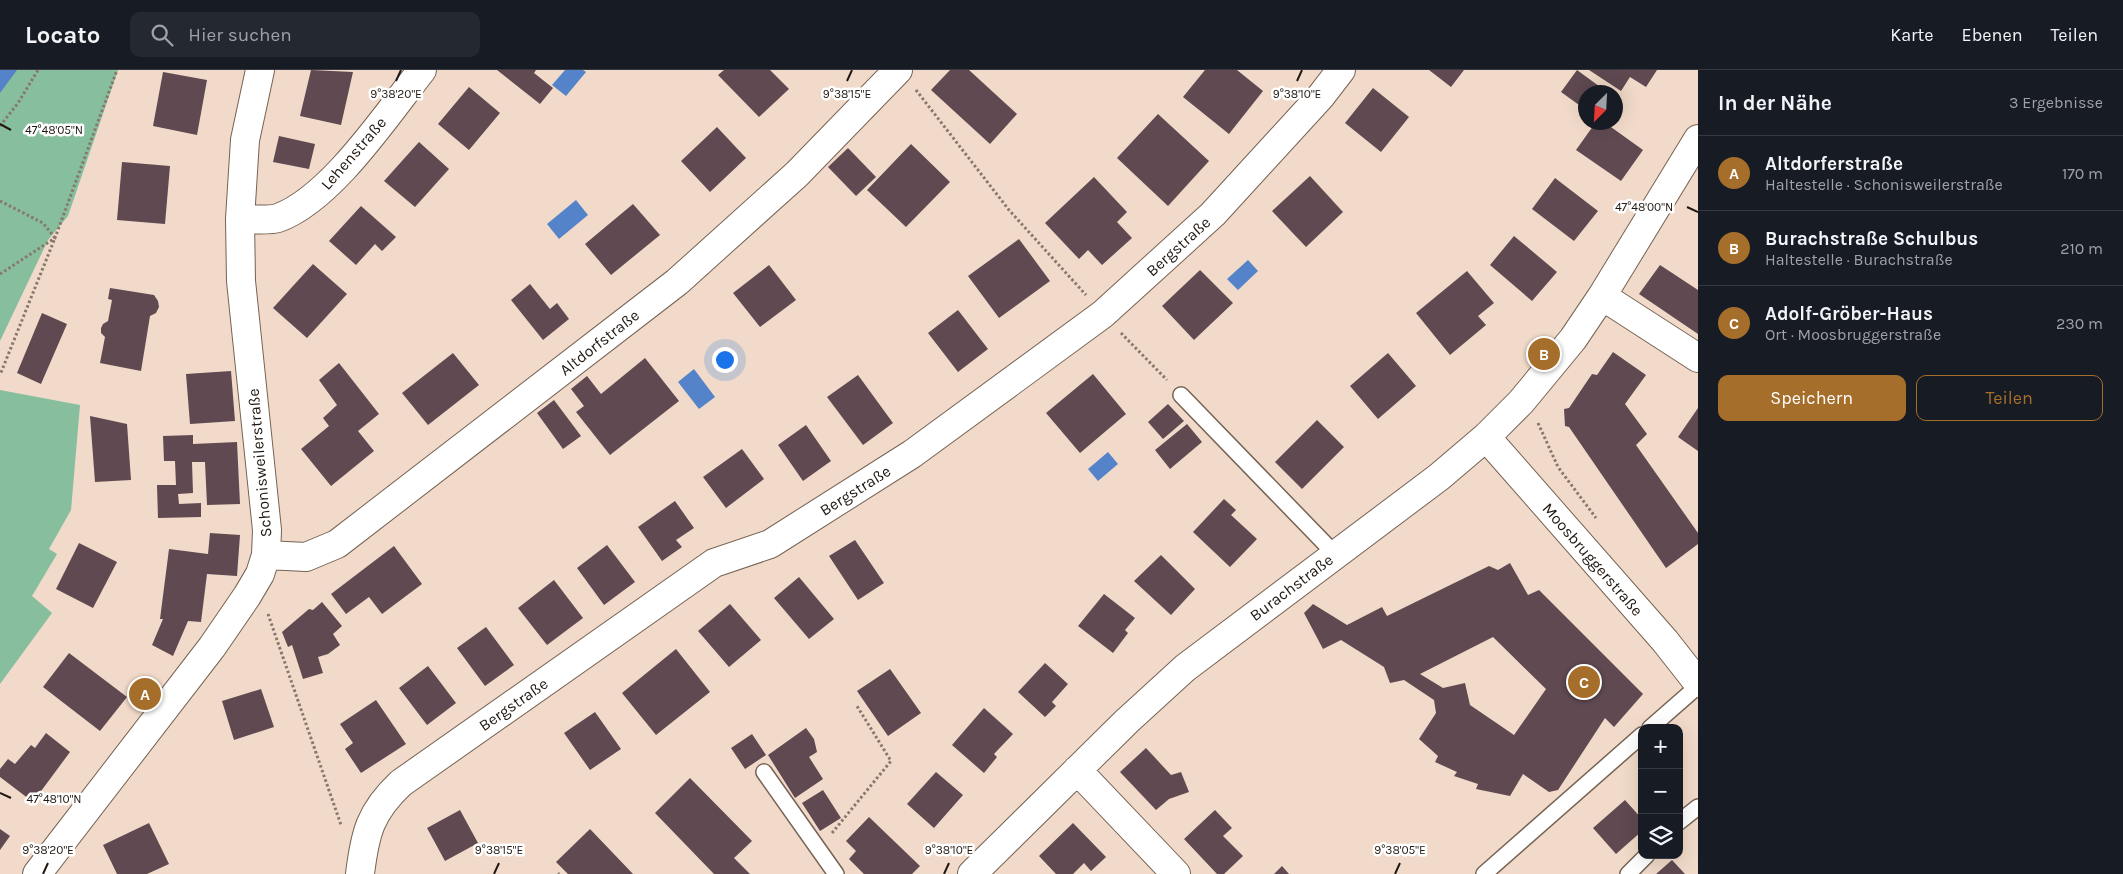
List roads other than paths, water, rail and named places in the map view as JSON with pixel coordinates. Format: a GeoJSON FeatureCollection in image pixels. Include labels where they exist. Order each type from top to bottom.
{"type":"FeatureCollection","features":[{"type":"Feature","properties":{"kind":"street","name":"Schonisweilerstraße"},"geometry":{"type":"LineString","coordinates":[[37,874],[212,647],[260,574],[266,555],[267,530],[241,280],[240,219],[245,140],[260,70]]}},
{"type":"Feature","properties":{"kind":"street","name":"Lehenstraße"},"geometry":{"type":"LineString","coordinates":[[240,219],[278,218],[312,198],[345,167],[422,70]]}},
{"type":"Feature","properties":{"kind":"street","name":"Bergstraße"},"geometry":{"type":"LineString","coordinates":[[361,864],[369,823],[385,798],[401,783],[714,563],[770,544],[912,454],[1103,314],[1213,214],[1322,96],[1341,70]]}},
{"type":"Feature","properties":{"kind":"street","name":"Altdorfstraße"},"geometry":{"type":"LineString","coordinates":[[266,555],[306,558],[337,544],[676,282],[905,78]]}},
{"type":"Feature","properties":{"kind":"street","name":"Burachstraße"},"geometry":{"type":"LineString","coordinates":[[972,874],[1127,722],[1185,668],[1439,477],[1486,437],[1520,402],[1573,338],[1602,296],[1698,139]]}},
{"type":"Feature","properties":{"kind":"street"},"geometry":{"type":"LineString","coordinates":[[1602,296],[1698,358]]}},
{"type":"Feature","properties":{"kind":"street","name":"Moosbruggerstraße"},"geometry":{"type":"LineString","coordinates":[[1486,437],[1665,641],[1698,684]]}},
{"type":"Feature","properties":{"kind":"street"},"geometry":{"type":"LineString","coordinates":[[1078,770],[1176,874]]}},
{"type":"Feature","properties":{"kind":"lane"},"geometry":{"type":"LineString","coordinates":[[1181,395],[1335,554]]}},
{"type":"Feature","properties":{"kind":"lane"},"geometry":{"type":"LineString","coordinates":[[1654,724],[1698,684]]}},
{"type":"Feature","properties":{"kind":"lane"},"geometry":{"type":"LineString","coordinates":[[1484,874],[1638,739]]}},
{"type":"Feature","properties":{"kind":"lane"},"geometry":{"type":"LineString","coordinates":[[764,772],[836,874]]}},
{"type":"Feature","properties":{"kind":"lane"},"geometry":{"type":"LineString","coordinates":[[1683,819],[1698,807]]}},
{"type":"Feature","properties":{"kind":"lane"},"geometry":{"type":"LineString","coordinates":[[1628,874],[1643,859]]}},
{"type":"Feature","properties":{"kind":"water"},"geometry":{"type":"Polygon","coordinates":[[[0,70],[17,70],[0,93],[0,70]]]}},
{"type":"Feature","properties":{"kind":"water"},"geometry":{"type":"Polygon","coordinates":[[[565,70],[583,70],[586,72],[566,96],[552,85],[565,70]]]}},
{"type":"Feature","properties":{"kind":"water"},"geometry":{"type":"Polygon","coordinates":[[[576,200],[588,215],[559,239],[547,224],[576,200]]]}},
{"type":"Feature","properties":{"kind":"water"},"geometry":{"type":"Polygon","coordinates":[[[1248,260],[1258,271],[1238,290],[1227,279],[1248,260]]]}},
{"type":"Feature","properties":{"kind":"water"},"geometry":{"type":"Polygon","coordinates":[[[694,369],[715,397],[699,409],[678,382],[694,369]]]}},
{"type":"Feature","properties":{"kind":"water"},"geometry":{"type":"Polygon","coordinates":[[[1108,452],[1118,464],[1098,481],[1088,469],[1108,452]]]}},
{"type":"Feature","properties":{"kind":"place","name":"Burachstraße Schulbus"},"geometry":{"type":"Point","coordinates":[1544,354]}},
{"type":"Feature","properties":{"kind":"place","name":"Adolf-Gröber-Haus"},"geometry":{"type":"Point","coordinates":[1584,682]}},
{"type":"Feature","properties":{"kind":"place","name":"Altdorferstraße"},"geometry":{"type":"Point","coordinates":[145,694]}}]}
